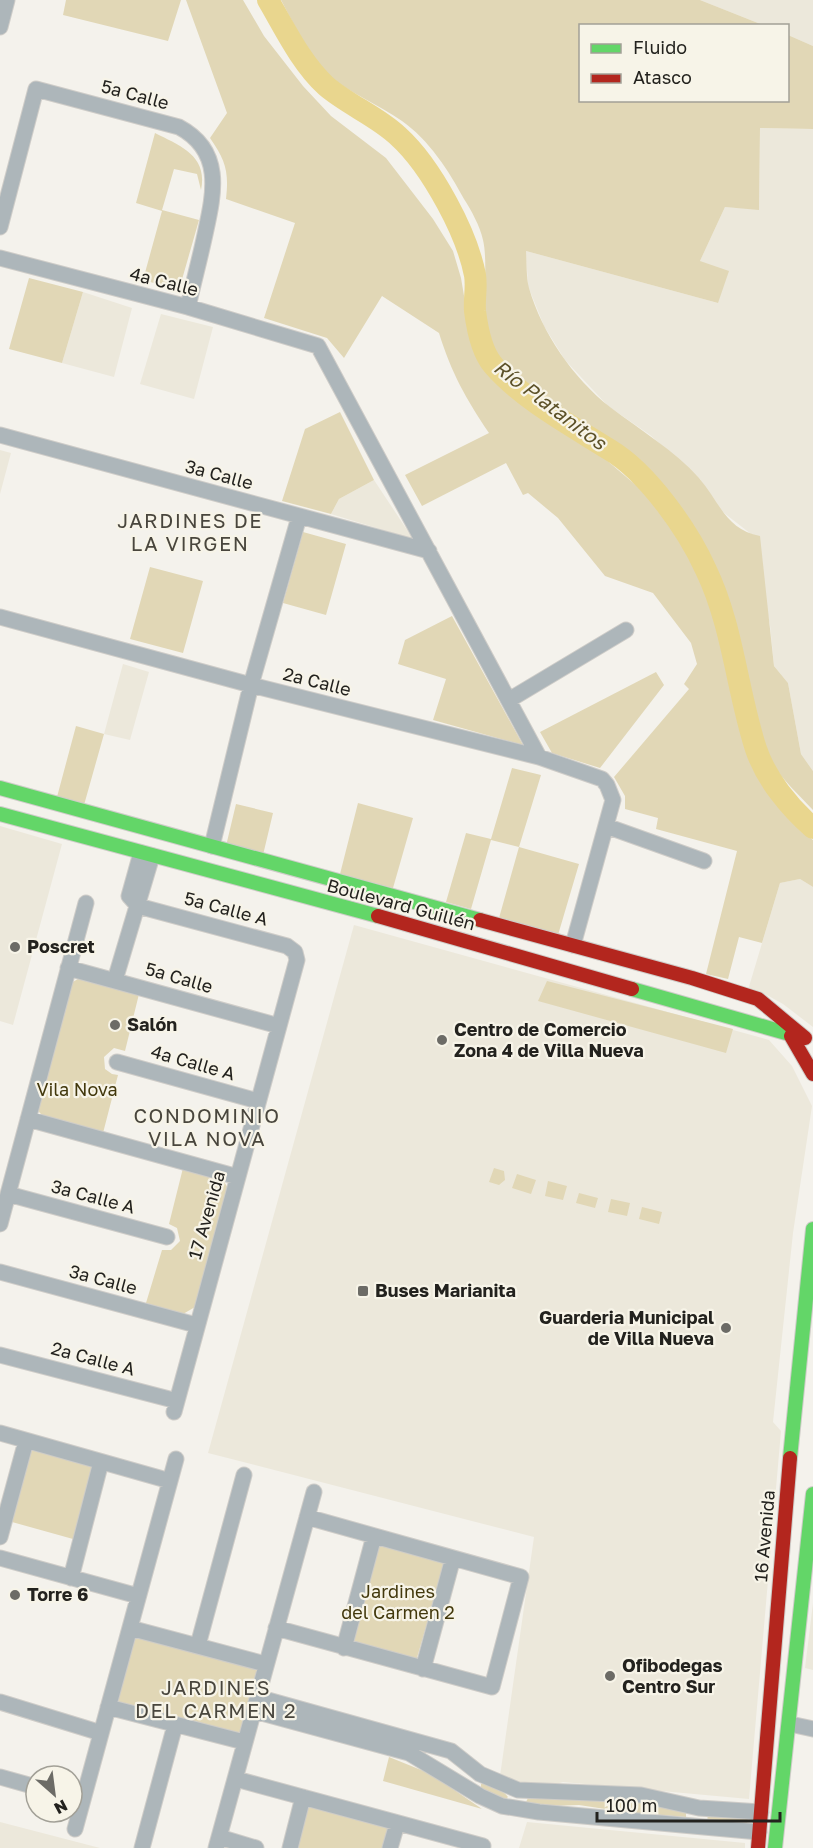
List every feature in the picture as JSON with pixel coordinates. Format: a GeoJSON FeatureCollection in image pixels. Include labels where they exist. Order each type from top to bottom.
{"type":"FeatureCollection","features":[{"type":"Feature","properties":{"kind":"main road"},"geometry":{"type":"LineString","coordinates":[[0,788],[573,945],[759,999],[803,1038],[813,1074]]}},
{"type":"Feature","properties":{"kind":"main road","name":"Boulevard Guillén"},"geometry":{"type":"LineString","coordinates":[[0,814],[388,919],[803,1038]]}},
{"type":"Feature","properties":{"kind":"main road","name":"16 Avenida"},"geometry":{"type":"LineString","coordinates":[[759,1840],[813,1228]]}},
{"type":"Feature","properties":{"kind":"main road"},"geometry":{"type":"LineString","coordinates":[[775,1848],[813,1494]]}},
{"type":"Feature","properties":{"kind":"main road"},"geometry":{"type":"LineString","coordinates":[[776,1630],[799,1632]]}},
{"type":"Feature","properties":{"kind":"street"},"geometry":{"type":"LineString","coordinates":[[0,27],[7,0]]}},
{"type":"Feature","properties":{"kind":"street","name":"5a Calle"},"geometry":{"type":"LineString","coordinates":[[0,227],[36,89],[179,127],[198,140],[209,160],[214,192],[188,307]]}},
{"type":"Feature","properties":{"kind":"street","name":"4a Calle"},"geometry":{"type":"LineString","coordinates":[[0,258],[188,307],[318,346],[429,551]]}},
{"type":"Feature","properties":{"kind":"street","name":"3a Calle"},"geometry":{"type":"LineString","coordinates":[[0,435],[429,551]]}},
{"type":"Feature","properties":{"kind":"street"},"geometry":{"type":"LineString","coordinates":[[212,846],[251,685],[299,517]]}},
{"type":"Feature","properties":{"kind":"street"},"geometry":{"type":"LineString","coordinates":[[429,551],[539,757]]}},
{"type":"Feature","properties":{"kind":"street","name":"2a Calle"},"geometry":{"type":"LineString","coordinates":[[0,617],[251,685],[539,757],[594,775],[607,785],[613,800],[606,826]]}},
{"type":"Feature","properties":{"kind":"street"},"geometry":{"type":"LineString","coordinates":[[508,700],[626,630]]}},
{"type":"Feature","properties":{"kind":"street"},"geometry":{"type":"LineString","coordinates":[[573,945],[606,826],[704,861]]}},
{"type":"Feature","properties":{"kind":"street"},"geometry":{"type":"LineString","coordinates":[[115,980],[146,854]]}},
{"type":"Feature","properties":{"kind":"street","name":"5a Calle A"},"geometry":{"type":"LineString","coordinates":[[133,901],[287,946],[295,952],[297,960]]}},
{"type":"Feature","properties":{"kind":"street"},"geometry":{"type":"LineString","coordinates":[[0,1224],[86,903]]}},
{"type":"Feature","properties":{"kind":"street","name":"17 Avenida"},"geometry":{"type":"LineString","coordinates":[[175,1407],[297,960]]}},
{"type":"Feature","properties":{"kind":"street","name":"5a Calle"},"geometry":{"type":"LineString","coordinates":[[68,968],[279,1026]]}},
{"type":"Feature","properties":{"kind":"street"},"geometry":{"type":"LineString","coordinates":[[774,1029],[778,1014]]}},
{"type":"Feature","properties":{"kind":"street","name":"4a Calle A"},"geometry":{"type":"LineString","coordinates":[[117,1062],[258,1101]]}},
{"type":"Feature","properties":{"kind":"street"},"geometry":{"type":"LineString","coordinates":[[28,1119],[238,1177]]}},
{"type":"Feature","properties":{"kind":"street","name":"3a Calle A"},"geometry":{"type":"LineString","coordinates":[[8,1194],[167,1237]]}},
{"type":"Feature","properties":{"kind":"street","name":"3a Calle"},"geometry":{"type":"LineString","coordinates":[[0,1272],[196,1325]]}},
{"type":"Feature","properties":{"kind":"street","name":"2a Calle A"},"geometry":{"type":"LineString","coordinates":[[0,1355],[175,1407]]}},
{"type":"Feature","properties":{"kind":"street"},"geometry":{"type":"LineString","coordinates":[[0,1433],[170,1481]]}},
{"type":"Feature","properties":{"kind":"street"},"geometry":{"type":"LineString","coordinates":[[0,1537],[26,1441]]}},
{"type":"Feature","properties":{"kind":"street"},"geometry":{"type":"LineString","coordinates":[[84,1779],[101,1733],[176,1459]]}},
{"type":"Feature","properties":{"kind":"street"},"geometry":{"type":"LineString","coordinates":[[71,1578],[101,1462]]}},
{"type":"Feature","properties":{"kind":"street"},"geometry":{"type":"LineString","coordinates":[[198,1645],[244,1475]]}},
{"type":"Feature","properties":{"kind":"street"},"geometry":{"type":"LineString","coordinates":[[256,1848],[217,1842],[314,1492]]}},
{"type":"Feature","properties":{"kind":"street"},"geometry":{"type":"LineString","coordinates":[[276,1628],[492,1687],[520,1577],[307,1517]]}},
{"type":"Feature","properties":{"kind":"street"},"geometry":{"type":"LineString","coordinates":[[344,1648],[374,1536]]}},
{"type":"Feature","properties":{"kind":"street"},"geometry":{"type":"LineString","coordinates":[[0,1558],[138,1596]]}},
{"type":"Feature","properties":{"kind":"street"},"geometry":{"type":"LineString","coordinates":[[423,1669],[453,1558]]}},
{"type":"Feature","properties":{"kind":"street"},"geometry":{"type":"LineString","coordinates":[[130,1628],[265,1664]]}},
{"type":"Feature","properties":{"kind":"street"},"geometry":{"type":"LineString","coordinates":[[0,1702],[101,1733]]}},
{"type":"Feature","properties":{"kind":"street"},"geometry":{"type":"LineString","coordinates":[[255,1704],[411,1746],[451,1751],[482,1774],[522,1790],[641,1794],[699,1808],[760,1812]]}},
{"type":"Feature","properties":{"kind":"street"},"geometry":{"type":"LineString","coordinates":[[108,1707],[244,1742]]}},
{"type":"Feature","properties":{"kind":"street"},"geometry":{"type":"LineString","coordinates":[[790,1724],[813,1729]]}},
{"type":"Feature","properties":{"kind":"street"},"geometry":{"type":"LineString","coordinates":[[142,1848],[175,1725]]}},
{"type":"Feature","properties":{"kind":"street"},"geometry":{"type":"LineString","coordinates":[[411,1746],[471,1791],[502,1806],[696,1826],[759,1840]]}},
{"type":"Feature","properties":{"kind":"street"},"geometry":{"type":"LineString","coordinates":[[471,1791],[482,1774]]}},
{"type":"Feature","properties":{"kind":"street"},"geometry":{"type":"LineString","coordinates":[[0,1778],[24,1784]]}},
{"type":"Feature","properties":{"kind":"street"},"geometry":{"type":"LineString","coordinates":[[236,1779],[463,1845],[483,1846]]}},
{"type":"Feature","properties":{"kind":"street"},"geometry":{"type":"LineString","coordinates":[[519,1809],[522,1790]]}},
{"type":"Feature","properties":{"kind":"street"},"geometry":{"type":"LineString","coordinates":[[290,1848],[303,1797]]}},
{"type":"Feature","properties":{"kind":"street"},"geometry":{"type":"LineString","coordinates":[[696,1826],[699,1808]]}},
{"type":"Feature","properties":{"kind":"street"},"geometry":{"type":"LineString","coordinates":[[75,1824],[75,1829]]}},
{"type":"Feature","properties":{"kind":"street"},"geometry":{"type":"LineString","coordinates":[[390,1848],[397,1824]]}},
{"type":"Feature","properties":{"kind":"shaded area"},"geometry":{"type":"Polygon","coordinates":[[[700,0],[813,0],[813,46],[789,35],[789,24],[760,24],[700,0]]]}},
{"type":"Feature","properties":{"kind":"shaded area"},"geometry":{"type":"Polygon","coordinates":[[[760,128],[813,129],[813,771],[801,754],[788,683],[774,666],[770,625],[751,534],[719,509],[700,479],[650,435],[608,406],[565,360],[544,326],[528,286],[526,251],[718,303],[700,261],[725,207],[759,209],[760,128]]]}},
{"type":"Feature","properties":{"kind":"shaded area"},"geometry":{"type":"Polygon","coordinates":[[[83,292],[132,308],[114,377],[62,363],[83,292]]]}},
{"type":"Feature","properties":{"kind":"shaded area"},"geometry":{"type":"Polygon","coordinates":[[[161,314],[213,327],[194,399],[140,384],[161,314]]]}},
{"type":"Feature","properties":{"kind":"shaded area"},"geometry":{"type":"Polygon","coordinates":[[[0,450],[11,453],[0,494],[0,450]]]}},
{"type":"Feature","properties":{"kind":"shaded area"},"geometry":{"type":"Polygon","coordinates":[[[374,480],[413,539],[331,514],[339,499],[374,480]]]}},
{"type":"Feature","properties":{"kind":"shaded area"},"geometry":{"type":"Polygon","coordinates":[[[123,664],[149,672],[130,740],[104,734],[123,664]]]}},
{"type":"Feature","properties":{"kind":"shaded area"},"geometry":{"type":"Polygon","coordinates":[[[0,826],[62,844],[13,1025],[0,1021],[0,826]]]}},
{"type":"Feature","properties":{"kind":"shaded area"},"geometry":{"type":"Polygon","coordinates":[[[800,879],[813,887],[813,1027],[783,1004],[765,994],[748,990],[780,883],[800,879]]]}},
{"type":"Feature","properties":{"kind":"shaded area"},"geometry":{"type":"Polygon","coordinates":[[[354,925],[769,1040],[792,1066],[812,1106],[793,1233],[773,1422],[781,1431],[749,1799],[563,1782],[552,1785],[518,1784],[500,1776],[534,1537],[208,1453],[354,925]]]}},
{"type":"Feature","properties":{"kind":"shaded area"},"geometry":{"type":"Polygon","coordinates":[[[813,1603],[813,1670],[805,1668],[813,1603]]]}},
{"type":"Feature","properties":{"kind":"shaded area"},"geometry":{"type":"Polygon","coordinates":[[[0,1822],[100,1848],[0,1848],[0,1822]]]}},
{"type":"Feature","properties":{"kind":"shaded area"},"geometry":{"type":"Polygon","coordinates":[[[527,1822],[745,1843],[745,1848],[519,1848],[527,1822]]]}},
{"type":"Feature","properties":{"kind":"green space"},"geometry":{"type":"Polygon","coordinates":[[[66,0],[181,0],[168,41],[63,15],[66,0]]]}},
{"type":"Feature","properties":{"kind":"green space"},"geometry":{"type":"Polygon","coordinates":[[[186,0],[243,0],[264,36],[303,86],[331,116],[386,158],[433,219],[453,251],[461,278],[471,337],[478,357],[498,380],[527,405],[604,458],[651,498],[681,540],[709,595],[732,686],[744,718],[749,755],[769,792],[790,820],[813,840],[813,887],[800,879],[780,883],[762,943],[739,937],[728,979],[706,974],[737,851],[656,829],[658,818],[625,809],[625,796],[614,777],[689,689],[684,684],[697,664],[691,643],[653,593],[605,576],[558,518],[528,493],[523,495],[506,463],[422,506],[405,475],[489,433],[460,385],[439,333],[382,296],[344,358],[327,338],[264,318],[295,223],[226,199],[225,167],[220,153],[210,138],[227,113],[186,0]]]}},
{"type":"Feature","properties":{"kind":"green space"},"geometry":{"type":"Polygon","coordinates":[[[281,0],[700,0],[760,24],[579,24],[579,102],[789,102],[789,35],[813,46],[813,129],[760,128],[759,210],[725,207],[700,261],[729,271],[718,303],[526,251],[528,284],[542,322],[560,354],[596,395],[668,449],[689,468],[731,521],[748,533],[760,536],[774,666],[788,683],[801,754],[813,771],[813,810],[779,774],[764,749],[753,701],[716,583],[685,523],[640,469],[611,444],[533,390],[494,351],[486,328],[483,240],[475,218],[452,178],[421,137],[393,115],[329,76],[303,41],[281,0]]]}},
{"type":"Feature","properties":{"kind":"green space"},"geometry":{"type":"Polygon","coordinates":[[[155,133],[190,154],[196,160],[202,178],[201,190],[197,174],[174,169],[162,210],[199,220],[179,290],[143,280],[162,211],[136,203],[155,133]]]}},
{"type":"Feature","properties":{"kind":"green space"},"geometry":{"type":"Polygon","coordinates":[[[29,278],[83,292],[62,363],[9,349],[29,278]]]}},
{"type":"Feature","properties":{"kind":"green space"},"geometry":{"type":"Polygon","coordinates":[[[340,412],[374,480],[339,499],[331,514],[282,501],[305,429],[340,412]]]}},
{"type":"Feature","properties":{"kind":"green space"},"geometry":{"type":"Polygon","coordinates":[[[303,532],[346,544],[326,615],[283,603],[303,532]]]}},
{"type":"Feature","properties":{"kind":"green space"},"geometry":{"type":"Polygon","coordinates":[[[150,567],[203,581],[183,653],[130,639],[150,567]]]}},
{"type":"Feature","properties":{"kind":"green space"},"geometry":{"type":"Polygon","coordinates":[[[452,616],[523,745],[433,720],[446,679],[398,664],[405,640],[452,616]]]}},
{"type":"Feature","properties":{"kind":"green space"},"geometry":{"type":"Polygon","coordinates":[[[656,672],[664,685],[600,768],[552,753],[540,732],[656,672]]]}},
{"type":"Feature","properties":{"kind":"green space"},"geometry":{"type":"Polygon","coordinates":[[[76,726],[104,734],[84,805],[57,797],[76,726]]]}},
{"type":"Feature","properties":{"kind":"green space"},"geometry":{"type":"Polygon","coordinates":[[[512,768],[541,775],[519,847],[491,840],[471,909],[446,902],[466,833],[491,839],[512,768]]]}},
{"type":"Feature","properties":{"kind":"green space"},"geometry":{"type":"Polygon","coordinates":[[[358,803],[413,818],[393,888],[340,874],[358,803]]]}},
{"type":"Feature","properties":{"kind":"green space"},"geometry":{"type":"Polygon","coordinates":[[[236,804],[273,813],[263,855],[226,846],[236,804]]]}},
{"type":"Feature","properties":{"kind":"green space"},"geometry":{"type":"Polygon","coordinates":[[[519,847],[579,864],[558,935],[499,918],[519,847]]]}},
{"type":"Feature","properties":{"kind":"green space","name":"Vila Nova"},"geometry":{"type":"Polygon","coordinates":[[[78,979],[139,994],[125,1051],[114,1048],[104,1057],[105,1069],[118,1075],[103,1133],[45,1118],[37,1110],[71,983],[78,979]]]}},
{"type":"Feature","properties":{"kind":"green space"},"geometry":{"type":"Polygon","coordinates":[[[547,981],[733,1029],[726,1053],[538,1001],[547,981]]]}},
{"type":"Feature","properties":{"kind":"green space"},"geometry":{"type":"Polygon","coordinates":[[[183,1168],[223,1180],[229,1190],[195,1307],[183,1314],[146,1303],[162,1250],[171,1250],[180,1241],[177,1228],[169,1224],[183,1168]]]}},
{"type":"Feature","properties":{"kind":"green space"},"geometry":{"type":"Polygon","coordinates":[[[494,1168],[504,1171],[505,1180],[499,1185],[489,1182],[494,1168]]]}},
{"type":"Feature","properties":{"kind":"green space"},"geometry":{"type":"Polygon","coordinates":[[[517,1174],[536,1180],[531,1194],[512,1188],[517,1174]]]}},
{"type":"Feature","properties":{"kind":"green space"},"geometry":{"type":"Polygon","coordinates":[[[548,1181],[567,1186],[563,1200],[545,1196],[548,1181]]]}},
{"type":"Feature","properties":{"kind":"green space"},"geometry":{"type":"Polygon","coordinates":[[[579,1193],[598,1198],[595,1208],[576,1203],[579,1193]]]}},
{"type":"Feature","properties":{"kind":"green space"},"geometry":{"type":"Polygon","coordinates":[[[611,1199],[630,1203],[627,1216],[608,1212],[611,1199]]]}},
{"type":"Feature","properties":{"kind":"green space"},"geometry":{"type":"Polygon","coordinates":[[[642,1207],[662,1212],[659,1224],[639,1219],[642,1207]]]}},
{"type":"Feature","properties":{"kind":"green space"},"geometry":{"type":"Polygon","coordinates":[[[32,1449],[93,1465],[73,1539],[12,1522],[32,1449]]]}},
{"type":"Feature","properties":{"kind":"green space","name":"Jardines del Carmen 2"},"geometry":{"type":"Polygon","coordinates":[[[380,1544],[445,1562],[416,1661],[351,1643],[380,1544]]]}},
{"type":"Feature","properties":{"kind":"green space","name":"Jardines del Carmen 2"},"geometry":{"type":"Polygon","coordinates":[[[136,1635],[258,1669],[239,1736],[117,1702],[136,1635]]]}},
{"type":"Feature","properties":{"kind":"green space"},"geometry":{"type":"Polygon","coordinates":[[[389,1757],[431,1774],[482,1809],[383,1781],[389,1757]]]}},
{"type":"Feature","properties":{"kind":"green space"},"geometry":{"type":"Polygon","coordinates":[[[481,1784],[496,1788],[508,1797],[505,1800],[481,1790],[481,1784]]]}},
{"type":"Feature","properties":{"kind":"green space"},"geometry":{"type":"Polygon","coordinates":[[[528,1798],[638,1800],[686,1812],[686,1817],[625,1812],[579,1805],[548,1806],[526,1802],[528,1798]]]}},
{"type":"Feature","properties":{"kind":"green space"},"geometry":{"type":"Polygon","coordinates":[[[307,1804],[390,1827],[384,1848],[295,1848],[307,1804]]]}},
{"type":"Feature","properties":{"kind":"green space"},"geometry":{"type":"Polygon","coordinates":[[[708,1814],[748,1817],[747,1823],[707,1822],[708,1814]]]}},
{"type":"Feature","properties":{"kind":"waterway","name":"Río Platanitos"},"geometry":{"type":"LineString","coordinates":[[268,0],[294,45],[317,77],[335,93],[381,122],[398,136],[419,159],[437,185],[456,220],[473,266],[476,280],[477,324],[489,360],[533,401],[624,460],[652,488],[678,521],[706,570],[723,613],[760,760],[780,792],[813,828]]}},
{"type":"Feature","properties":{"kind":"traffic: fast"},"geometry":{"type":"LineString","coordinates":[[0,788],[480,920]]}},
{"type":"Feature","properties":{"kind":"traffic: fast"},"geometry":{"type":"LineString","coordinates":[[0,814],[378,916]]}},
{"type":"Feature","properties":{"kind":"traffic: fast"},"geometry":{"type":"LineString","coordinates":[[632,989],[800,1037]]}},
{"type":"Feature","properties":{"kind":"traffic: fast"},"geometry":{"type":"LineString","coordinates":[[790,1458],[813,1229]]}},
{"type":"Feature","properties":{"kind":"traffic: fast"},"geometry":{"type":"LineString","coordinates":[[775,1848],[813,1494]]}},
{"type":"Feature","properties":{"kind":"traffic: jam"},"geometry":{"type":"LineString","coordinates":[[378,916],[632,989]]}},
{"type":"Feature","properties":{"kind":"traffic: jam"},"geometry":{"type":"LineString","coordinates":[[480,920],[692,978],[758,999],[805,1038]]}},
{"type":"Feature","properties":{"kind":"traffic: jam"},"geometry":{"type":"LineString","coordinates":[[791,1036],[813,1074]]}},
{"type":"Feature","properties":{"kind":"traffic: jam"},"geometry":{"type":"LineString","coordinates":[[758,1848],[790,1458]]}},
{"type":"Feature","properties":{"kind":"place","name":"Poscret"},"geometry":{"type":"Point","coordinates":[15,947]}},
{"type":"Feature","properties":{"kind":"place","name":"Salón"},"geometry":{"type":"Point","coordinates":[115,1025]}},
{"type":"Feature","properties":{"kind":"place","name":"Centro de Comercio Zona 4 de Villa Nueva"},"geometry":{"type":"Point","coordinates":[442,1040]}},
{"type":"Feature","properties":{"kind":"place","name":"Buses Marianita"},"geometry":{"type":"Point","coordinates":[363,1291]}},
{"type":"Feature","properties":{"kind":"place","name":"Guarderia Municipal de Villa Nueva"},"geometry":{"type":"Point","coordinates":[726,1328]}},
{"type":"Feature","properties":{"kind":"place","name":"Torre 6"},"geometry":{"type":"Point","coordinates":[15,1595]}},
{"type":"Feature","properties":{"kind":"place","name":"Ofibodegas Centro Sur"},"geometry":{"type":"Point","coordinates":[610,1676]}},
{"type":"Feature","properties":{"kind":"district","name":"JARDINES DE LA VIRGEN"},"geometry":{"type":"Point","coordinates":[190,532]}},
{"type":"Feature","properties":{"kind":"district","name":"CONDOMINIO VILA NOVA"},"geometry":{"type":"Point","coordinates":[207,1128]}},
{"type":"Feature","properties":{"kind":"district","name":"JARDINES DEL CARMEN 2"},"geometry":{"type":"Point","coordinates":[216,1700]}}]}
